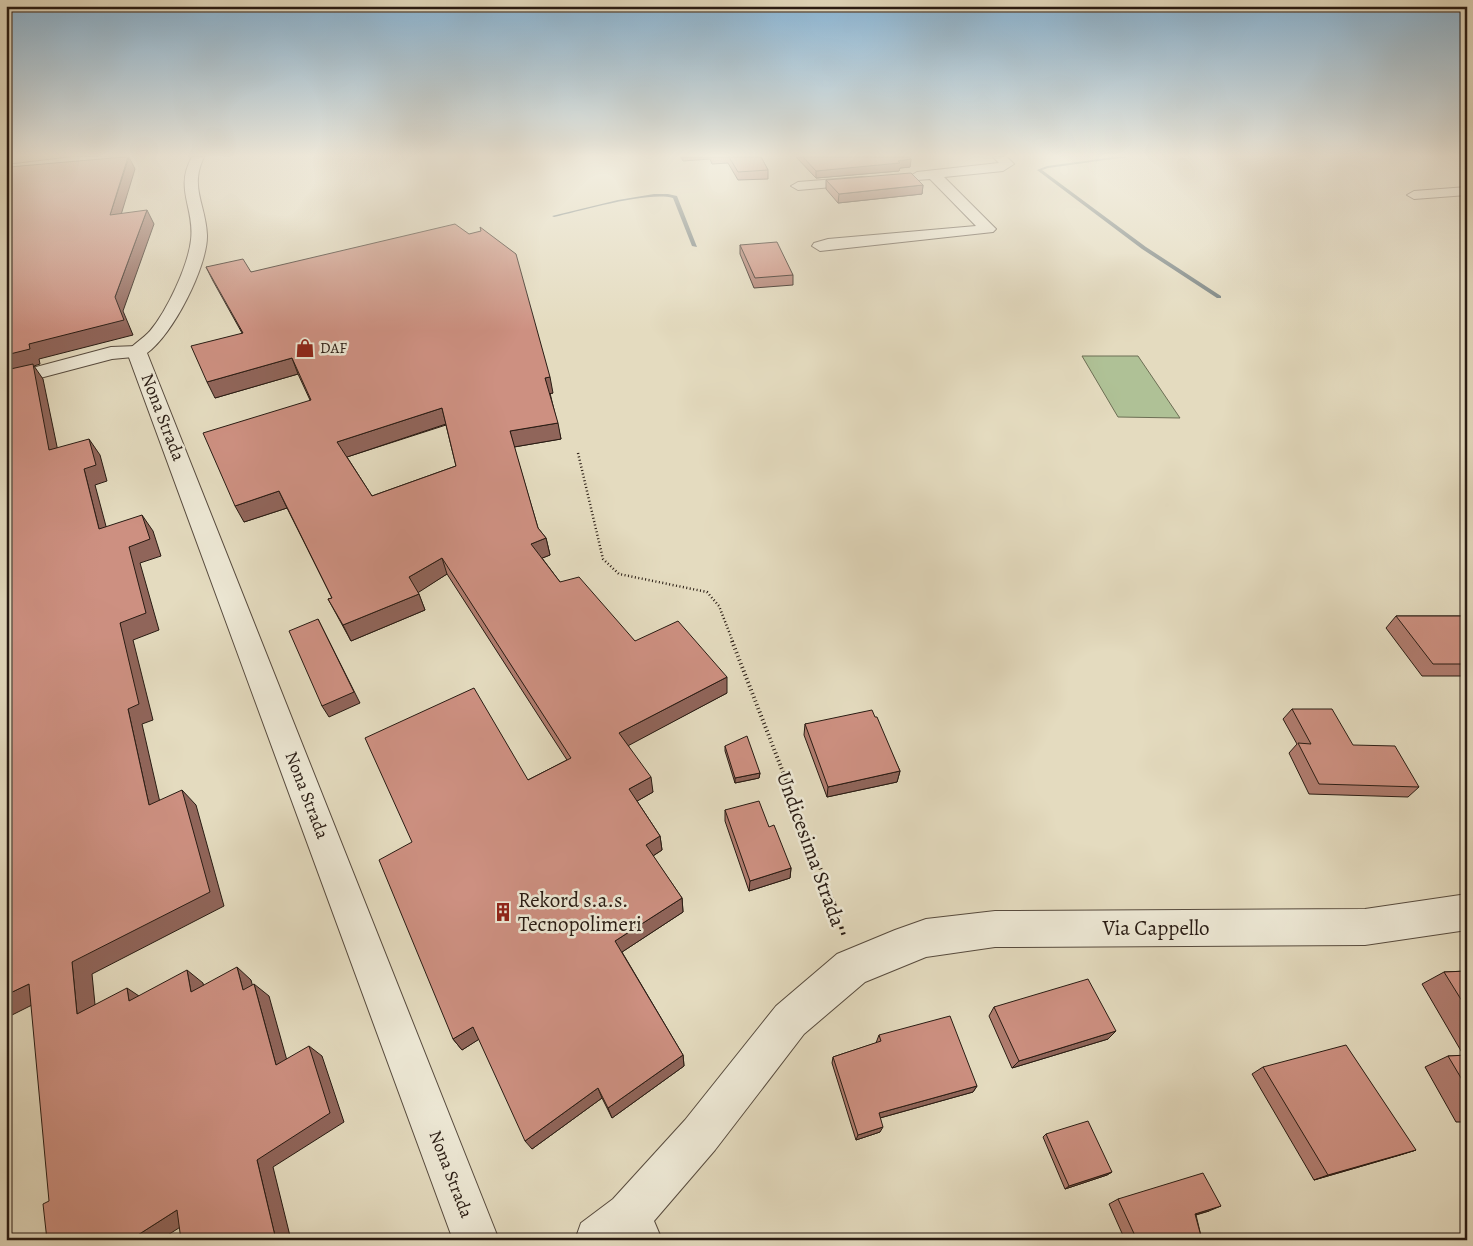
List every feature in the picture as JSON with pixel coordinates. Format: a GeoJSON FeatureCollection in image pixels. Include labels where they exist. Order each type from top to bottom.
{"type":"FeatureCollection","features":[{"type":"Feature","properties":{"kind":"street","name":"Nona Strada"},"geometry":{"type":"LineString","coordinates":[[6,381],[111,353],[137,352],[154,339],[186,281],[199,239],[195,215]]}},
{"type":"Feature","properties":{"kind":"street"},"geometry":{"type":"LineString","coordinates":[[820,246],[988,229],[973,215]]}},
{"type":"Feature","properties":{"kind":"street","name":"Nona Strada"},"geometry":{"type":"LineString","coordinates":[[137,352],[476,1240]]}},
{"type":"Feature","properties":{"kind":"street","name":"Via Cappello"},"geometry":{"type":"LineString","coordinates":[[851,968],[926,938],[995,929],[1365,927],[1467,912]]}},
{"type":"Feature","properties":{"kind":"street"},"geometry":{"type":"LineString","coordinates":[[622,1231],[790,1020],[851,968]]}},
{"type":"Feature","properties":{"kind":"path","name":"Undicesima Strada"},"geometry":{"type":"LineString","coordinates":[[578,453],[603,558],[619,574],[650,582],[706,592],[719,606],[839,916],[851,968]]}},
{"type":"Feature","properties":{"kind":"green space"},"geometry":{"type":"Polygon","coordinates":[[[1082,356],[1138,356],[1180,418],[1118,417],[1082,356]]]}},
{"type":"Feature","properties":{"kind":"building"},"geometry":{"type":"Polygon","coordinates":[[[6,215],[145,215],[115,297],[124,320],[29,344],[30,349],[6,355],[6,215]]]}},
{"type":"Feature","properties":{"kind":"building"},"geometry":{"type":"Polygon","coordinates":[[[455,224],[469,234],[481,231],[480,227],[516,254],[550,377],[545,378],[558,423],[510,431],[538,528],[546,538],[531,544],[560,582],[579,577],[635,641],[678,621],[727,677],[619,733],[651,777],[629,789],[660,836],[646,845],[682,898],[615,941],[683,1055],[608,1108],[598,1088],[525,1141],[473,1027],[453,1039],[379,860],[412,842],[365,738],[474,688],[528,780],[571,758],[442,558],[409,577],[419,594],[343,625],[328,599],[332,598],[279,491],[235,506],[203,433],[311,400],[292,358],[207,382],[191,346],[243,333],[206,267],[243,259],[251,272],[455,224]],[[442,408],[337,442],[372,496],[456,466],[442,408]]]}},
{"type":"Feature","properties":{"kind":"building"},"geometry":{"type":"Polygon","coordinates":[[[777,242],[793,275],[755,278],[740,245],[777,242]]]}},
{"type":"Feature","properties":{"kind":"building"},"geometry":{"type":"Polygon","coordinates":[[[33,364],[49,450],[89,439],[96,465],[84,469],[99,529],[142,515],[150,539],[129,547],[146,613],[120,623],[139,704],[128,709],[149,805],[182,790],[210,892],[72,962],[77,1014],[127,988],[129,1001],[187,970],[191,992],[237,967],[243,990],[254,984],[276,1065],[309,1046],[330,1113],[257,1160],[276,1240],[181,1240],[177,1210],[130,1240],[47,1240],[43,1204],[49,1201],[29,984],[6,995],[6,370],[33,364]]]}},
{"type":"Feature","properties":{"kind":"building"},"geometry":{"type":"Polygon","coordinates":[[[1396,616],[1467,616],[1467,664],[1433,664],[1396,616]]]}},
{"type":"Feature","properties":{"kind":"building"},"geometry":{"type":"Polygon","coordinates":[[[318,619],[354,692],[322,706],[289,631],[318,619]]]}},
{"type":"Feature","properties":{"kind":"building"},"geometry":{"type":"Polygon","coordinates":[[[1292,709],[1332,709],[1353,745],[1395,746],[1419,787],[1319,784],[1298,743],[1311,744],[1292,709]]]}},
{"type":"Feature","properties":{"kind":"building"},"geometry":{"type":"Polygon","coordinates":[[[872,710],[875,717],[877,717],[900,771],[828,787],[805,724],[872,710]]]}},
{"type":"Feature","properties":{"kind":"building"},"geometry":{"type":"Polygon","coordinates":[[[747,736],[760,773],[735,778],[725,746],[747,736]]]}},
{"type":"Feature","properties":{"kind":"building"},"geometry":{"type":"Polygon","coordinates":[[[759,801],[769,827],[774,825],[791,868],[750,881],[725,810],[759,801]]]}},
{"type":"Feature","properties":{"kind":"building"},"geometry":{"type":"Polygon","coordinates":[[[1467,971],[1467,1009],[1444,972],[1467,971]]]}},
{"type":"Feature","properties":{"kind":"building"},"geometry":{"type":"Polygon","coordinates":[[[1088,979],[1116,1031],[1019,1061],[994,1007],[1088,979]]]}},
{"type":"Feature","properties":{"kind":"building"},"geometry":{"type":"Polygon","coordinates":[[[950,1016],[977,1086],[879,1113],[883,1127],[858,1135],[833,1057],[881,1041],[879,1035],[950,1016]]]}},
{"type":"Feature","properties":{"kind":"building"},"geometry":{"type":"Polygon","coordinates":[[[1346,1045],[1416,1150],[1328,1175],[1263,1067],[1346,1045]]]}},
{"type":"Feature","properties":{"kind":"building"},"geometry":{"type":"Polygon","coordinates":[[[1467,1055],[1467,1088],[1448,1056],[1467,1055]]]}},
{"type":"Feature","properties":{"kind":"building"},"geometry":{"type":"Polygon","coordinates":[[[1088,1121],[1112,1172],[1069,1186],[1046,1134],[1088,1121]]]}},
{"type":"Feature","properties":{"kind":"building"},"geometry":{"type":"Polygon","coordinates":[[[1203,1173],[1221,1206],[1195,1214],[1202,1240],[1137,1240],[1118,1199],[1203,1173]]]}},
{"type":"Feature","properties":{"kind":"building"},"geometry":{"type":"Polygon","coordinates":[[[1236,1235],[1239,1240],[1211,1240],[1236,1235]]]}},
{"type":"Feature","properties":{"kind":"waterway"},"geometry":{"type":"LineString","coordinates":[[682,215],[695,246]]}},
{"type":"Feature","properties":{"kind":"waterway"},"geometry":{"type":"LineString","coordinates":[[1100,215],[1144,248],[1219,297]]}},
{"type":"Feature","properties":{"kind":"place","name":"DAF"},"geometry":{"type":"Point","coordinates":[305,348]}},
{"type":"Feature","properties":{"kind":"place","name":"Rekord s.a.s. Tecnopolimeri"},"geometry":{"type":"Point","coordinates":[503,912]}}]}
